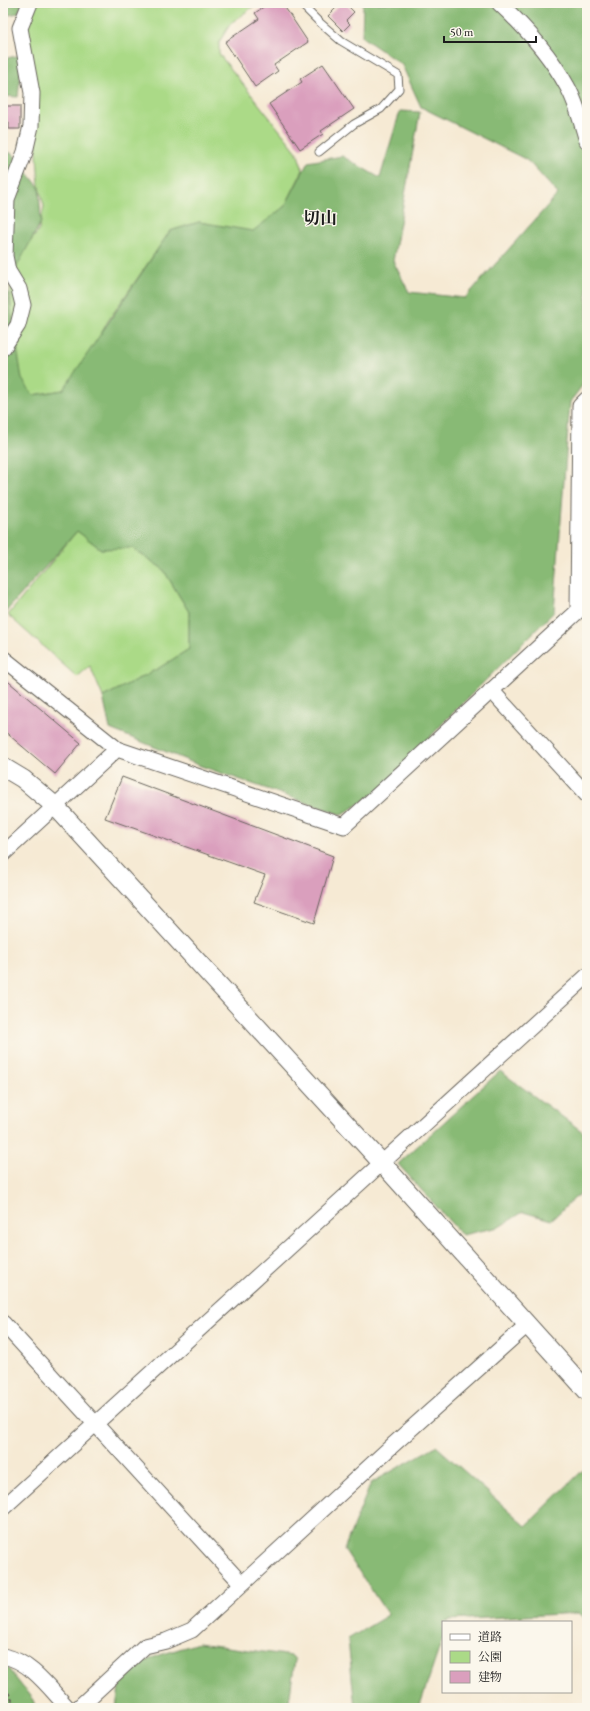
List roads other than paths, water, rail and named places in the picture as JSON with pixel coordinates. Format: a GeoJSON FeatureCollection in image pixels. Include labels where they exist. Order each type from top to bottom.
{"type":"FeatureCollection","features":[{"type":"Feature","properties":{"kind":"street"},"geometry":{"type":"LineString","coordinates":[[3,348],[18,325],[23,305],[19,289],[8,271],[5,256],[7,199],[26,152],[30,126],[32,93],[20,28],[30,3]]}},
{"type":"Feature","properties":{"kind":"street"},"geometry":{"type":"LineString","coordinates":[[499,3],[517,20],[552,62],[567,86],[576,105],[587,141]]}},
{"type":"Feature","properties":{"kind":"street"},"geometry":{"type":"LineString","coordinates":[[3,658],[117,749],[344,826],[578,611],[580,406],[587,399]]}},
{"type":"Feature","properties":{"kind":"street"},"geometry":{"type":"LineString","coordinates":[[491,690],[587,795]]}},
{"type":"Feature","properties":{"kind":"street"},"geometry":{"type":"LineString","coordinates":[[3,854],[117,749]]}},
{"type":"Feature","properties":{"kind":"street"},"geometry":{"type":"LineString","coordinates":[[3,767],[23,779],[55,806],[382,1163],[587,1391]]}},
{"type":"Feature","properties":{"kind":"street"},"geometry":{"type":"LineString","coordinates":[[3,1508],[587,976]]}},
{"type":"Feature","properties":{"kind":"street"},"geometry":{"type":"LineString","coordinates":[[3,1323],[242,1584]]}},
{"type":"Feature","properties":{"kind":"street"},"geometry":{"type":"LineString","coordinates":[[78,1708],[145,1646],[166,1641],[192,1630],[394,1444],[527,1325]]}},
{"type":"Feature","properties":{"kind":"street"},"geometry":{"type":"LineString","coordinates":[[3,1656],[10,1657],[26,1665],[68,1708]]}},
{"type":"Feature","properties":{"kind":"lane"},"geometry":{"type":"LineString","coordinates":[[300,3],[341,41],[398,75],[399,89],[382,109],[354,124],[319,152]]}},
{"type":"Feature","properties":{"kind":"district","name":"切山"},"geometry":{"type":"Point","coordinates":[320,218]}}]}
